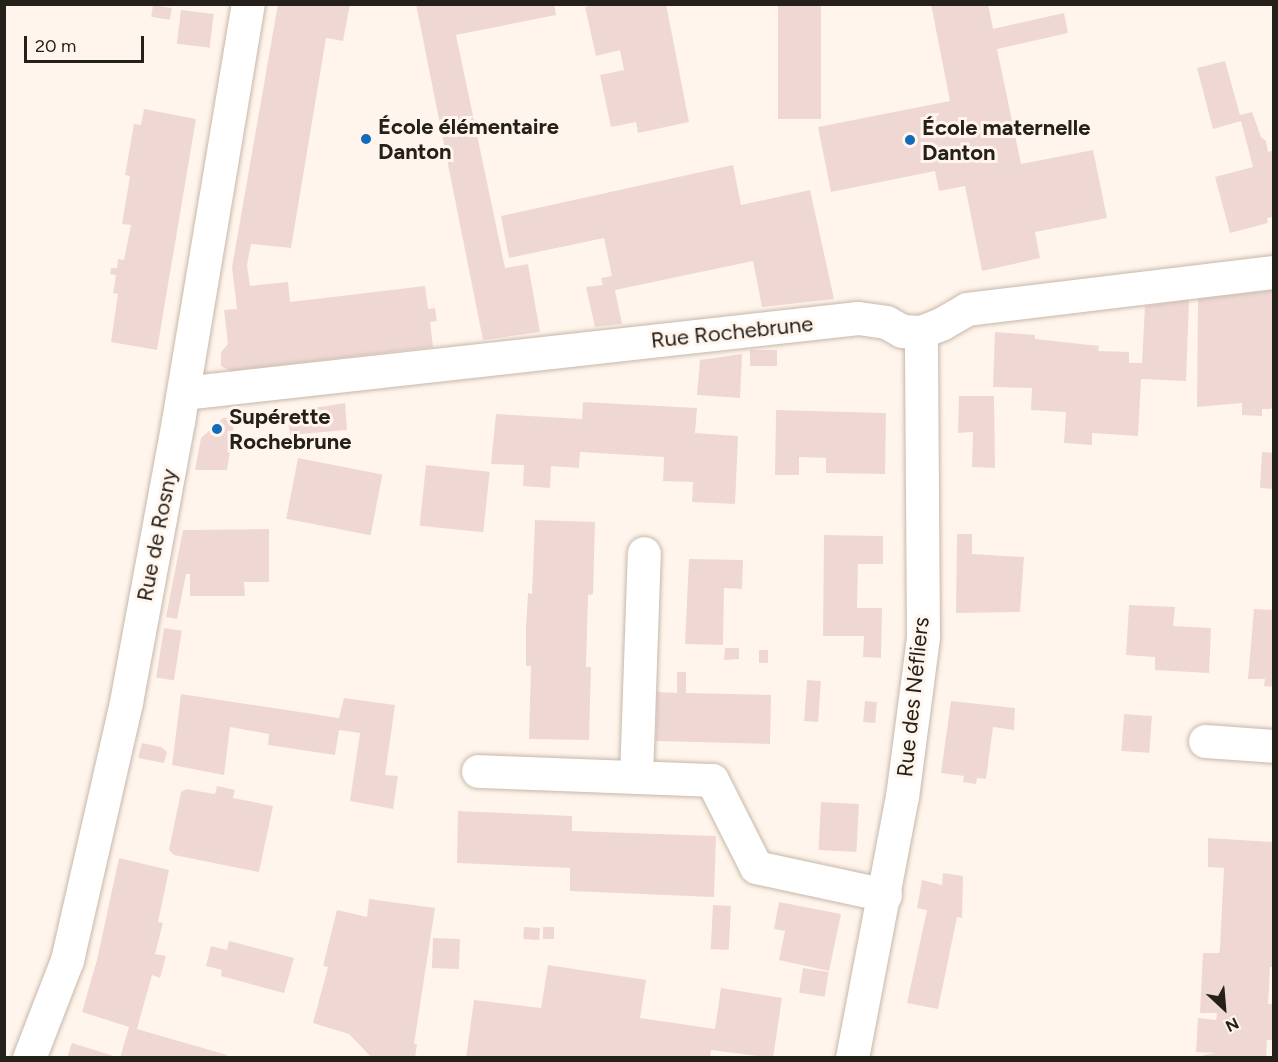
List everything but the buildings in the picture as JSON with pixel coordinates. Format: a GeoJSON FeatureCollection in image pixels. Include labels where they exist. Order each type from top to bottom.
{"type":"FeatureCollection","features":[{"type":"Feature","properties":{"kind":"street","name":"Rue de Rosny"},"geometry":{"type":"LineString","coordinates":[[29,1058],[67,960],[126,702],[183,393],[248,4]]}},
{"type":"Feature","properties":{"kind":"street"},"geometry":{"type":"LineString","coordinates":[[921,332],[967,309],[1274,272]]}},
{"type":"Feature","properties":{"kind":"street","name":"Rue Rochebrune"},"geometry":{"type":"LineString","coordinates":[[183,393],[858,318],[886,322],[902,331],[921,332]]}},
{"type":"Feature","properties":{"kind":"street","name":"Rue des Néfliers"},"geometry":{"type":"LineString","coordinates":[[852,1058],[902,797],[923,637],[921,332]]}},
{"type":"Feature","properties":{"kind":"street"},"geometry":{"type":"LineString","coordinates":[[636,777],[644,553]]}},
{"type":"Feature","properties":{"kind":"street"},"geometry":{"type":"LineString","coordinates":[[1205,741],[1274,746]]}},
{"type":"Feature","properties":{"kind":"street"},"geometry":{"type":"LineString","coordinates":[[478,771],[712,780],[756,867],[885,895]]}},
{"type":"Feature","properties":{"kind":"place","name":"École élémentaire Danton"},"geometry":{"type":"Point","coordinates":[366,139]}},
{"type":"Feature","properties":{"kind":"place","name":"École maternelle Danton"},"geometry":{"type":"Point","coordinates":[910,140]}},
{"type":"Feature","properties":{"kind":"place","name":"Supérette Rochebrune"},"geometry":{"type":"Point","coordinates":[217,429]}}]}
